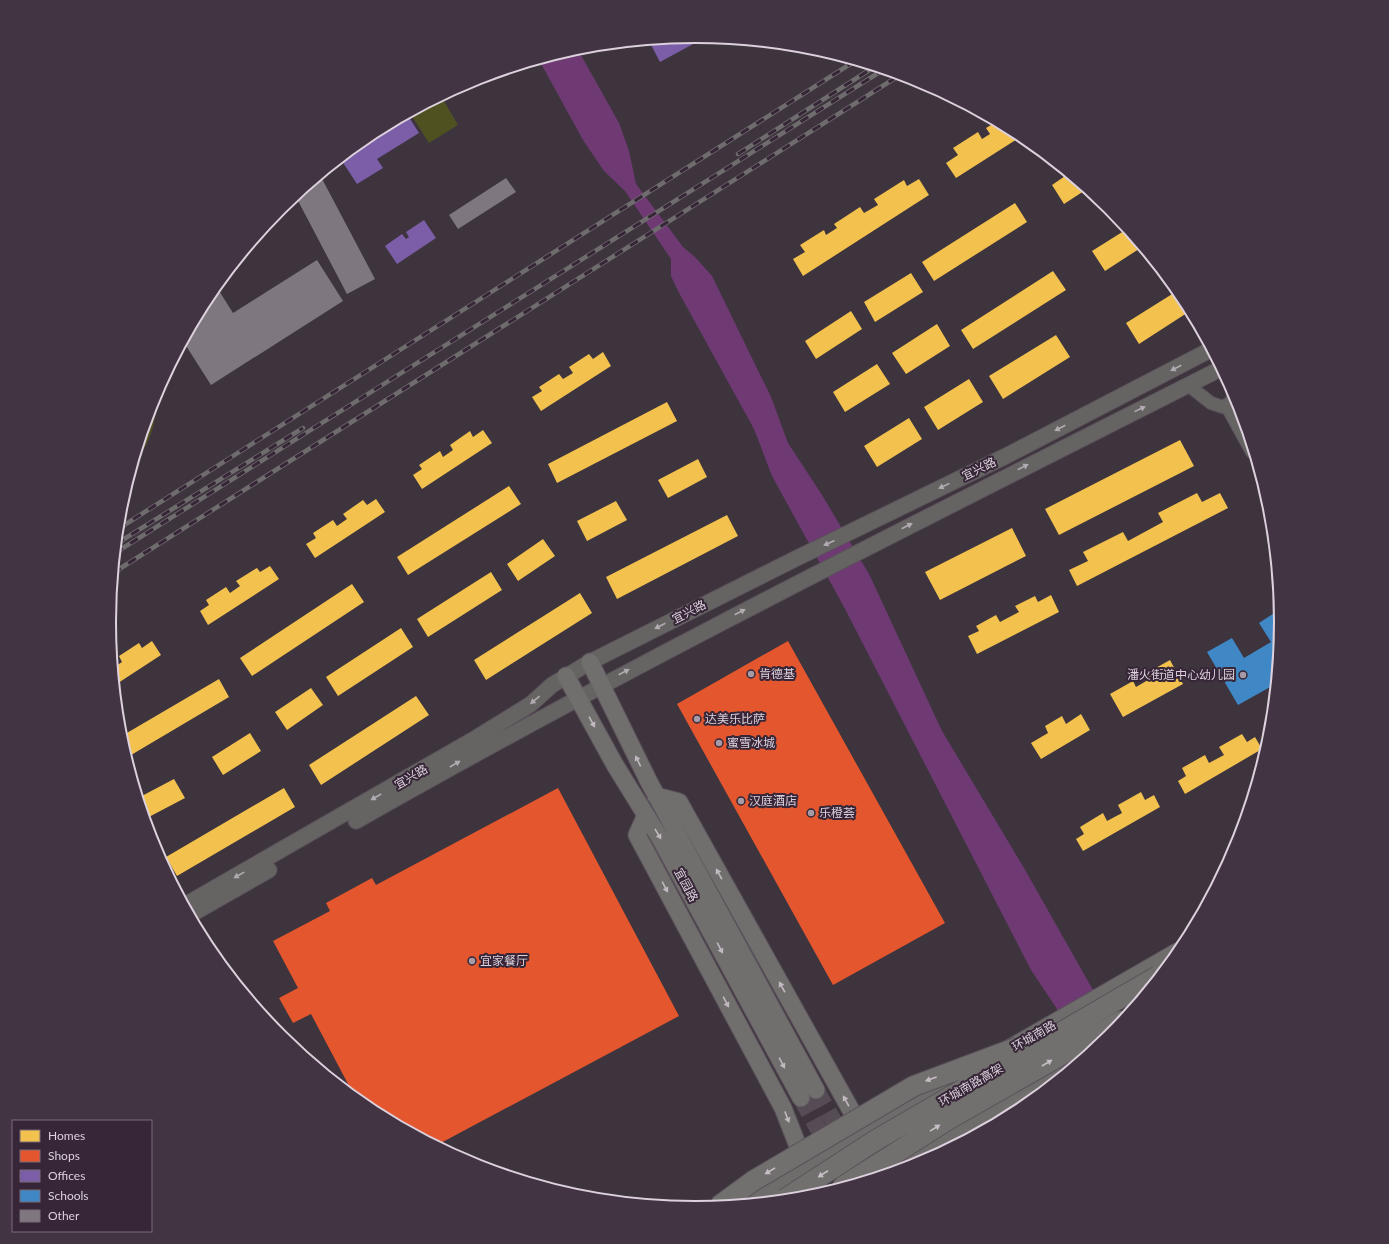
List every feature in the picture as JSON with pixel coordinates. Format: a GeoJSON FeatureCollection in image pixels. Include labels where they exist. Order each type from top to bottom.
{"type":"FeatureCollection","features":[{"type":"Feature","properties":{"kind":"highway","name":"环城南路高架"},"geometry":{"type":"LineString","coordinates":[[797,1192],[876,1140],[1073,1027],[1147,982]]}},
{"type":"Feature","properties":{"kind":"highway"},"geometry":{"type":"LineString","coordinates":[[727,1200],[753,1180],[914,1086],[1073,1027]]}},
{"type":"Feature","properties":{"kind":"highway","name":"环城南路高架"},"geometry":{"type":"LineString","coordinates":[[855,1178],[949,1119],[1102,1032]]}},
{"type":"Feature","properties":{"kind":"main road","name":"宜园路"},"geometry":{"type":"LineString","coordinates":[[590,662],[656,796],[816,1090]]}},
{"type":"Feature","properties":{"kind":"main road","name":"宜园路"},"geometry":{"type":"LineString","coordinates":[[566,676],[646,815],[801,1098]]}},
{"type":"Feature","properties":{"kind":"main road"},"geometry":{"type":"LineString","coordinates":[[656,796],[679,802],[865,1135]]}},
{"type":"Feature","properties":{"kind":"main road"},"geometry":{"type":"LineString","coordinates":[[646,815],[637,835],[783,1108],[806,1167],[761,1197]]}},
{"type":"Feature","properties":{"kind":"main road","name":"环城南路"},"geometry":{"type":"LineString","coordinates":[[777,1195],[806,1167],[865,1135],[1164,961]]}},
{"type":"Feature","properties":{"kind":"main road"},"geometry":{"type":"LineString","coordinates":[[903,1162],[1053,1076]]}},
{"type":"Feature","properties":{"kind":"street","name":"宜兴路"},"geometry":{"type":"LineString","coordinates":[[189,903],[472,741],[531,704],[566,676],[590,662],[795,559],[1006,456],[1206,352]]}},
{"type":"Feature","properties":{"kind":"street","name":"宜兴路"},"geometry":{"type":"LineString","coordinates":[[194,913],[469,756],[577,697],[873,543],[1216,371]]}},
{"type":"Feature","properties":{"kind":"street"},"geometry":{"type":"LineString","coordinates":[[1188,386],[1212,403],[1223,407],[1230,403]]}},
{"type":"Feature","properties":{"kind":"street"},"geometry":{"type":"LineString","coordinates":[[1226,405],[1243,435]]}},
{"type":"Feature","properties":{"kind":"shaded area"},"geometry":{"type":"Polygon","coordinates":[[[581,54],[619,123],[629,151],[636,184],[683,247],[695,257],[712,276],[771,397],[788,443],[822,495],[869,574],[942,731],[1024,868],[1112,1023],[1084,1050],[1031,970],[844,607],[772,476],[754,429],[671,276],[671,259],[625,191],[604,171],[583,140],[541,64],[581,54]]]}},
{"type":"Feature","properties":{"kind":"shaded area"},"geometry":{"type":"Polygon","coordinates":[[[444,100],[458,125],[429,143],[412,117],[444,100]]]}},
{"type":"Feature","properties":{"kind":"shaded area"},"geometry":{"type":"Polygon","coordinates":[[[156,410],[152,430],[141,453],[156,410]]]}},
{"type":"Feature","properties":{"kind":"building: Homes"},"geometry":{"type":"Polygon","coordinates":[[[991,125],[1015,140],[956,178],[946,163],[958,155],[953,148],[978,132],[982,139],[990,134],[986,128],[991,125]]]}},
{"type":"Feature","properties":{"kind":"building: Homes"},"geometry":{"type":"Polygon","coordinates":[[[1064,177],[1082,192],[1064,204],[1052,185],[1064,177]]]}},
{"type":"Feature","properties":{"kind":"building: Homes"},"geometry":{"type":"Polygon","coordinates":[[[919,179],[929,195],[803,276],[793,259],[805,252],[800,245],[824,230],[826,235],[837,228],[834,224],[860,207],[864,213],[878,205],[874,199],[904,180],[907,186],[919,179]]]}},
{"type":"Feature","properties":{"kind":"building: Homes"},"geometry":{"type":"Polygon","coordinates":[[[1015,203],[1027,222],[934,281],[922,262],[1015,203]]]}},
{"type":"Feature","properties":{"kind":"building: Homes"},"geometry":{"type":"Polygon","coordinates":[[[1122,232],[1138,250],[1105,271],[1092,251],[1122,232]]]}},
{"type":"Feature","properties":{"kind":"building: Homes"},"geometry":{"type":"Polygon","coordinates":[[[1053,271],[1066,290],[973,349],[961,330],[1053,271]]]}},
{"type":"Feature","properties":{"kind":"building: Homes"},"geometry":{"type":"Polygon","coordinates":[[[911,273],[923,292],[875,322],[864,302],[911,273]]]}},
{"type":"Feature","properties":{"kind":"building: Homes"},"geometry":{"type":"Polygon","coordinates":[[[1172,294],[1185,314],[1139,344],[1126,323],[1172,294]]]}},
{"type":"Feature","properties":{"kind":"building: Homes"},"geometry":{"type":"Polygon","coordinates":[[[851,311],[862,329],[816,359],[805,341],[851,311]]]}},
{"type":"Feature","properties":{"kind":"building: Homes"},"geometry":{"type":"Polygon","coordinates":[[[937,324],[950,346],[906,374],[892,353],[937,324]]]}},
{"type":"Feature","properties":{"kind":"building: Homes"},"geometry":{"type":"Polygon","coordinates":[[[1056,335],[1070,357],[1003,399],[989,376],[1056,335]]]}},
{"type":"Feature","properties":{"kind":"building: Homes"},"geometry":{"type":"Polygon","coordinates":[[[603,352],[611,366],[541,411],[532,397],[542,391],[539,387],[559,374],[563,379],[573,373],[569,367],[589,354],[593,359],[603,352]]]}},
{"type":"Feature","properties":{"kind":"building: Homes"},"geometry":{"type":"Polygon","coordinates":[[[877,364],[890,384],[845,412],[833,392],[877,364]]]}},
{"type":"Feature","properties":{"kind":"building: Homes"},"geometry":{"type":"Polygon","coordinates":[[[969,379],[983,402],[938,430],[924,407],[969,379]]]}},
{"type":"Feature","properties":{"kind":"building: Homes"},"geometry":{"type":"Polygon","coordinates":[[[667,402],[677,421],[557,483],[548,464],[667,402]]]}},
{"type":"Feature","properties":{"kind":"building: Homes"},"geometry":{"type":"Polygon","coordinates":[[[909,418],[922,439],[877,467],[864,446],[909,418]]]}},
{"type":"Feature","properties":{"kind":"building: Homes"},"geometry":{"type":"Polygon","coordinates":[[[483,430],[492,443],[422,489],[413,475],[422,469],[419,465],[440,451],[443,457],[453,450],[450,445],[470,431],[473,437],[483,430]]]}},
{"type":"Feature","properties":{"kind":"building: Homes"},"geometry":{"type":"Polygon","coordinates":[[[1180,440],[1194,466],[1059,535],[1045,509],[1180,440]]]}},
{"type":"Feature","properties":{"kind":"building: Homes"},"geometry":{"type":"Polygon","coordinates":[[[698,459],[707,477],[668,498],[658,480],[698,459]]]}},
{"type":"Feature","properties":{"kind":"building: Homes"},"geometry":{"type":"Polygon","coordinates":[[[509,486],[521,504],[408,575],[397,557],[509,486]]]}},
{"type":"Feature","properties":{"kind":"building: Homes"},"geometry":{"type":"Polygon","coordinates":[[[1197,493],[1202,502],[1220,493],[1228,508],[1077,586],[1069,570],[1088,561],[1083,552],[1123,532],[1128,541],[1163,522],[1158,513],[1197,493]]]}},
{"type":"Feature","properties":{"kind":"building: Homes"},"geometry":{"type":"Polygon","coordinates":[[[376,499],[385,512],[315,558],[306,544],[316,538],[313,533],[333,520],[337,526],[347,519],[343,514],[363,500],[367,505],[376,499]]]}},
{"type":"Feature","properties":{"kind":"building: Homes"},"geometry":{"type":"Polygon","coordinates":[[[616,501],[627,520],[587,541],[577,521],[616,501]]]}},
{"type":"Feature","properties":{"kind":"building: Homes"},"geometry":{"type":"Polygon","coordinates":[[[727,515],[738,536],[617,599],[606,577],[727,515]]]}},
{"type":"Feature","properties":{"kind":"building: Homes"},"geometry":{"type":"Polygon","coordinates":[[[1012,528],[1026,556],[940,600],[925,572],[1012,528]]]}},
{"type":"Feature","properties":{"kind":"building: Homes"},"geometry":{"type":"Polygon","coordinates":[[[543,539],[555,556],[518,581],[507,564],[543,539]]]}},
{"type":"Feature","properties":{"kind":"building: Homes"},"geometry":{"type":"Polygon","coordinates":[[[270,566],[279,579],[208,625],[200,611],[209,605],[206,600],[226,587],[230,593],[240,586],[236,581],[257,568],[260,572],[270,566]]]}},
{"type":"Feature","properties":{"kind":"building: Homes"},"geometry":{"type":"Polygon","coordinates":[[[491,572],[502,590],[428,637],[417,619],[491,572]]]}},
{"type":"Feature","properties":{"kind":"building: Homes"},"geometry":{"type":"Polygon","coordinates":[[[352,584],[364,602],[252,676],[240,658],[352,584]]]}},
{"type":"Feature","properties":{"kind":"building: Homes"},"geometry":{"type":"Polygon","coordinates":[[[580,593],[592,613],[486,680],[474,660],[580,593]]]}},
{"type":"Feature","properties":{"kind":"building: Homes"},"geometry":{"type":"Polygon","coordinates":[[[1051,595],[1059,612],[977,654],[968,636],[979,631],[976,626],[996,615],[1000,622],[1019,612],[1015,606],[1035,596],[1038,602],[1051,595]]]}},
{"type":"Feature","properties":{"kind":"building: Homes"},"geometry":{"type":"Polygon","coordinates":[[[401,628],[413,647],[338,696],[326,677],[401,628]]]}},
{"type":"Feature","properties":{"kind":"building: Homes"},"geometry":{"type":"Polygon","coordinates":[[[152,641],[161,655],[119,683],[117,665],[122,662],[119,656],[139,643],[142,648],[152,641]]]}},
{"type":"Feature","properties":{"kind":"building: Homes"},"geometry":{"type":"Polygon","coordinates":[[[1170,660],[1183,684],[1123,717],[1110,694],[1133,681],[1136,687],[1148,680],[1145,674],[1170,660]]]}},
{"type":"Feature","properties":{"kind":"building: Homes"},"geometry":{"type":"Polygon","coordinates":[[[219,679],[229,697],[131,755],[127,733],[219,679]]]}},
{"type":"Feature","properties":{"kind":"building: Homes"},"geometry":{"type":"Polygon","coordinates":[[[311,688],[323,705],[287,730],[275,712],[311,688]]]}},
{"type":"Feature","properties":{"kind":"building: Homes"},"geometry":{"type":"Polygon","coordinates":[[[416,696],[429,715],[321,785],[309,765],[416,696]]]}},
{"type":"Feature","properties":{"kind":"building: Homes"},"geometry":{"type":"Polygon","coordinates":[[[1081,714],[1090,730],[1041,759],[1031,743],[1048,733],[1045,726],[1062,716],[1066,724],[1081,714]]]}},
{"type":"Feature","properties":{"kind":"building: Homes"},"geometry":{"type":"Polygon","coordinates":[[[250,733],[261,751],[223,775],[212,757],[250,733]]]}},
{"type":"Feature","properties":{"kind":"building: Homes"},"geometry":{"type":"Polygon","coordinates":[[[1242,734],[1247,742],[1255,737],[1260,745],[1259,751],[1185,794],[1178,781],[1186,776],[1182,768],[1205,755],[1209,763],[1224,755],[1219,747],[1242,734]]]}},
{"type":"Feature","properties":{"kind":"building: Homes"},"geometry":{"type":"Polygon","coordinates":[[[174,779],[185,798],[149,817],[142,796],[174,779]]]}},
{"type":"Feature","properties":{"kind":"building: Homes"},"geometry":{"type":"Polygon","coordinates":[[[284,788],[295,807],[177,876],[166,857],[284,788]]]}},
{"type":"Feature","properties":{"kind":"building: Homes"},"geometry":{"type":"Polygon","coordinates":[[[1141,792],[1145,800],[1154,795],[1160,807],[1083,851],[1076,839],[1084,834],[1080,827],[1103,813],[1107,821],[1122,813],[1118,805],[1141,792]]]}},
{"type":"Feature","properties":{"kind":"building: Shops","name":"乐橙荟"},"geometry":{"type":"Polygon","coordinates":[[[788,641],[945,923],[833,985],[677,704],[788,641]]]}},
{"type":"Feature","properties":{"kind":"building: Shops"},"geometry":{"type":"Polygon","coordinates":[[[558,788],[679,1016],[442,1143],[405,1123],[349,1086],[311,1014],[293,1023],[279,998],[298,988],[273,941],[330,911],[326,903],[372,878],[376,885],[558,788]]]}},
{"type":"Feature","properties":{"kind":"building: Offices"},"geometry":{"type":"Polygon","coordinates":[[[695,43],[660,62],[651,45],[695,43]]]}},
{"type":"Feature","properties":{"kind":"building: Offices"},"geometry":{"type":"Polygon","coordinates":[[[410,118],[419,133],[377,159],[383,168],[357,184],[343,162],[373,141],[410,118]]]}},
{"type":"Feature","properties":{"kind":"building: Offices"},"geometry":{"type":"Polygon","coordinates":[[[424,220],[436,238],[397,264],[385,246],[402,234],[406,239],[409,237],[406,232],[424,220]]]}},
{"type":"Feature","properties":{"kind":"building: Schools"},"geometry":{"type":"Polygon","coordinates":[[[1274,614],[1270,687],[1238,705],[1207,652],[1232,638],[1244,658],[1271,642],[1259,623],[1274,614]]]}},
{"type":"Feature","properties":{"kind":"building: Other"},"geometry":{"type":"Polygon","coordinates":[[[506,178],[516,192],[458,229],[449,215],[506,178]]]}},
{"type":"Feature","properties":{"kind":"building: Other"},"geometry":{"type":"Polygon","coordinates":[[[322,179],[375,279],[347,294],[298,201],[322,179]]]}},
{"type":"Feature","properties":{"kind":"building: Other"},"geometry":{"type":"Polygon","coordinates":[[[317,260],[343,301],[211,385],[186,345],[219,291],[233,313],[317,260]]]}},
{"type":"Feature","properties":{"kind":"tunnel"},"geometry":{"type":"LineString","coordinates":[[816,1090],[845,1141]]}},
{"type":"Feature","properties":{"kind":"tunnel"},"geometry":{"type":"LineString","coordinates":[[801,1098],[830,1150]]}},
{"type":"Feature","properties":{"kind":"railway"},"geometry":{"type":"LineString","coordinates":[[124,525],[849,65]]}},
{"type":"Feature","properties":{"kind":"railway"},"geometry":{"type":"LineString","coordinates":[[738,154],[869,70]]}},
{"type":"Feature","properties":{"kind":"railway"},"geometry":{"type":"LineString","coordinates":[[120,550],[878,73]]}},
{"type":"Feature","properties":{"kind":"railway"},"geometry":{"type":"LineString","coordinates":[[118,570],[894,79]]}},
{"type":"Feature","properties":{"kind":"railway"},"geometry":{"type":"LineString","coordinates":[[121,541],[303,428]]}},
{"type":"Feature","properties":{"kind":"place","name":"肯德基"},"geometry":{"type":"Point","coordinates":[751,674]}},
{"type":"Feature","properties":{"kind":"place","name":"潘火街道中心幼儿园"},"geometry":{"type":"Point","coordinates":[1243,675]}},
{"type":"Feature","properties":{"kind":"place","name":"达美乐比萨"},"geometry":{"type":"Point","coordinates":[697,719]}},
{"type":"Feature","properties":{"kind":"place","name":"蜜雪冰城"},"geometry":{"type":"Point","coordinates":[719,743]}},
{"type":"Feature","properties":{"kind":"place","name":"汉庭酒店"},"geometry":{"type":"Point","coordinates":[741,801]}},
{"type":"Feature","properties":{"kind":"place","name":"乐橙荟"},"geometry":{"type":"Point","coordinates":[811,813]}},
{"type":"Feature","properties":{"kind":"place","name":"宜家餐厅"},"geometry":{"type":"Point","coordinates":[472,961]}}]}
